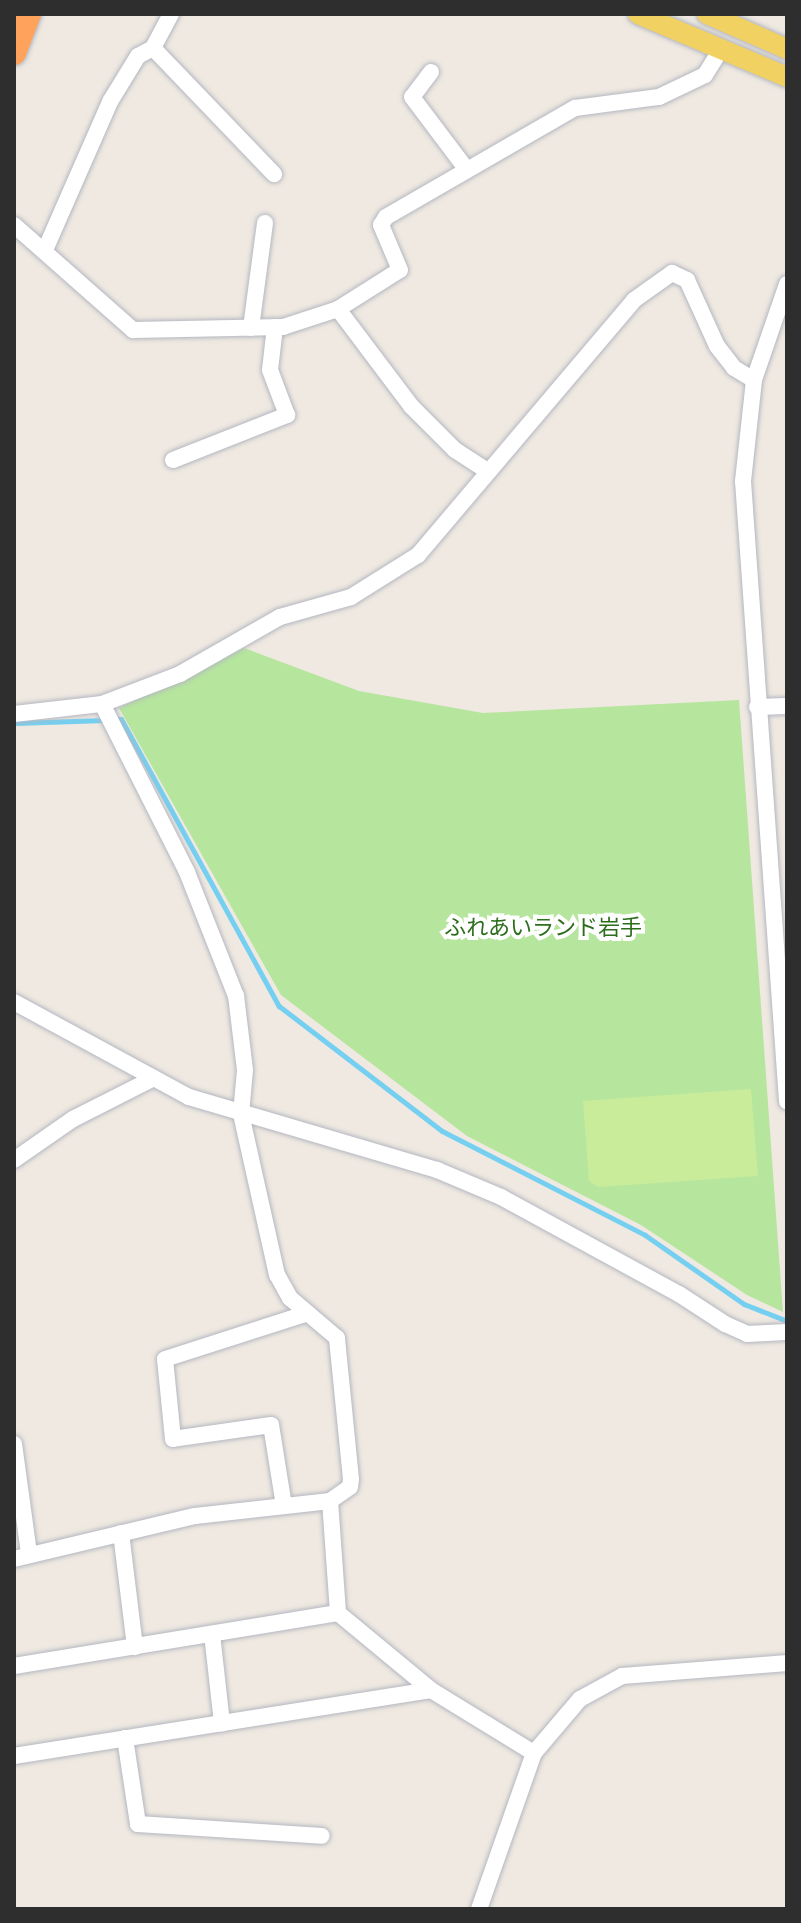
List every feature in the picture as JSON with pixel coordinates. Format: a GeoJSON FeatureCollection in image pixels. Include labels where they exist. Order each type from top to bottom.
{"type":"FeatureCollection","features":[{"type":"Feature","properties":{"kind":"highway"},"geometry":{"type":"LineString","coordinates":[[14,53],[29,14]]}},
{"type":"Feature","properties":{"kind":"main road"},"geometry":{"type":"LineString","coordinates":[[638,14],[787,77]]}},
{"type":"Feature","properties":{"kind":"main road"},"geometry":{"type":"LineString","coordinates":[[707,14],[787,49]]}},
{"type":"Feature","properties":{"kind":"street"},"geometry":{"type":"LineString","coordinates":[[45,250],[111,100],[138,56],[153,48],[171,14]]}},
{"type":"Feature","properties":{"kind":"street"},"geometry":{"type":"LineString","coordinates":[[153,48],[274,174]]}},
{"type":"Feature","properties":{"kind":"street"},"geometry":{"type":"LineString","coordinates":[[14,225],[133,330],[275,327],[338,309],[400,270],[382,221],[575,108],[659,97],[694,81],[710,72],[722,48]]}},
{"type":"Feature","properties":{"kind":"street"},"geometry":{"type":"LineString","coordinates":[[431,72],[415,86],[412,97],[467,170]]}},
{"type":"Feature","properties":{"kind":"street"},"geometry":{"type":"LineString","coordinates":[[251,328],[265,223]]}},
{"type":"Feature","properties":{"kind":"street"},"geometry":{"type":"LineString","coordinates":[[14,714],[104,707],[180,674],[280,617],[351,597],[418,555],[634,300],[672,273],[687,280],[717,346],[734,368],[754,380]]}},
{"type":"Feature","properties":{"kind":"street"},"geometry":{"type":"LineString","coordinates":[[787,284],[754,380],[743,481],[787,1101]]}},
{"type":"Feature","properties":{"kind":"street"},"geometry":{"type":"LineString","coordinates":[[338,309],[411,406],[455,450],[489,472]]}},
{"type":"Feature","properties":{"kind":"street"},"geometry":{"type":"LineString","coordinates":[[173,460],[287,415],[270,370],[275,327]]}},
{"type":"Feature","properties":{"kind":"street"},"geometry":{"type":"LineString","coordinates":[[757,707],[787,706]]}},
{"type":"Feature","properties":{"kind":"street"},"geometry":{"type":"LineString","coordinates":[[14,1444],[22,1556],[195,1516],[330,1501],[350,1487],[351,1479],[337,1338],[290,1298],[277,1275],[241,1114],[245,1070],[236,996],[187,872],[104,707]]}},
{"type":"Feature","properties":{"kind":"street"},"geometry":{"type":"LineString","coordinates":[[14,1002],[150,1080],[241,1114],[437,1170],[501,1197],[679,1294],[725,1324],[747,1334],[787,1332]]}},
{"type":"Feature","properties":{"kind":"street"},"geometry":{"type":"LineString","coordinates":[[14,1160],[73,1119],[150,1080]]}},
{"type":"Feature","properties":{"kind":"street"},"geometry":{"type":"LineString","coordinates":[[284,1506],[271,1425],[173,1439],[165,1359],[308,1313]]}},
{"type":"Feature","properties":{"kind":"street"},"geometry":{"type":"LineString","coordinates":[[330,1501],[338,1613],[431,1690],[534,1753]]}},
{"type":"Feature","properties":{"kind":"street"},"geometry":{"type":"LineString","coordinates":[[121,1533],[135,1647]]}},
{"type":"Feature","properties":{"kind":"street"},"geometry":{"type":"LineString","coordinates":[[14,1666],[338,1613]]}},
{"type":"Feature","properties":{"kind":"street"},"geometry":{"type":"LineString","coordinates":[[212,1634],[222,1723]]}},
{"type":"Feature","properties":{"kind":"street"},"geometry":{"type":"LineString","coordinates":[[479,1909],[534,1753],[580,1699],[622,1676],[787,1663]]}},
{"type":"Feature","properties":{"kind":"street"},"geometry":{"type":"LineString","coordinates":[[14,1756],[431,1690]]}},
{"type":"Feature","properties":{"kind":"street"},"geometry":{"type":"LineString","coordinates":[[125,1738],[138,1824],[322,1836]]}},
{"type":"Feature","properties":{"kind":"green space","name":"ふれあいランド岩手"},"geometry":{"type":"Polygon","coordinates":[[[244,648],[359,691],[483,713],[739,700],[783,1312],[747,1295],[641,1225],[467,1136],[281,995],[119,708],[244,648]]]}},
{"type":"Feature","properties":{"kind":"green space"},"geometry":{"type":"Polygon","coordinates":[[[751,1089],[758,1176],[598,1187],[589,1181],[583,1101],[751,1089]]]}},
{"type":"Feature","properties":{"kind":"waterway"},"geometry":{"type":"LineString","coordinates":[[115,719],[121,719],[279,1006],[442,1131],[645,1235],[744,1304],[787,1321]]}},
{"type":"Feature","properties":{"kind":"waterway"},"geometry":{"type":"LineString","coordinates":[[14,723],[105,720]]}}]}
